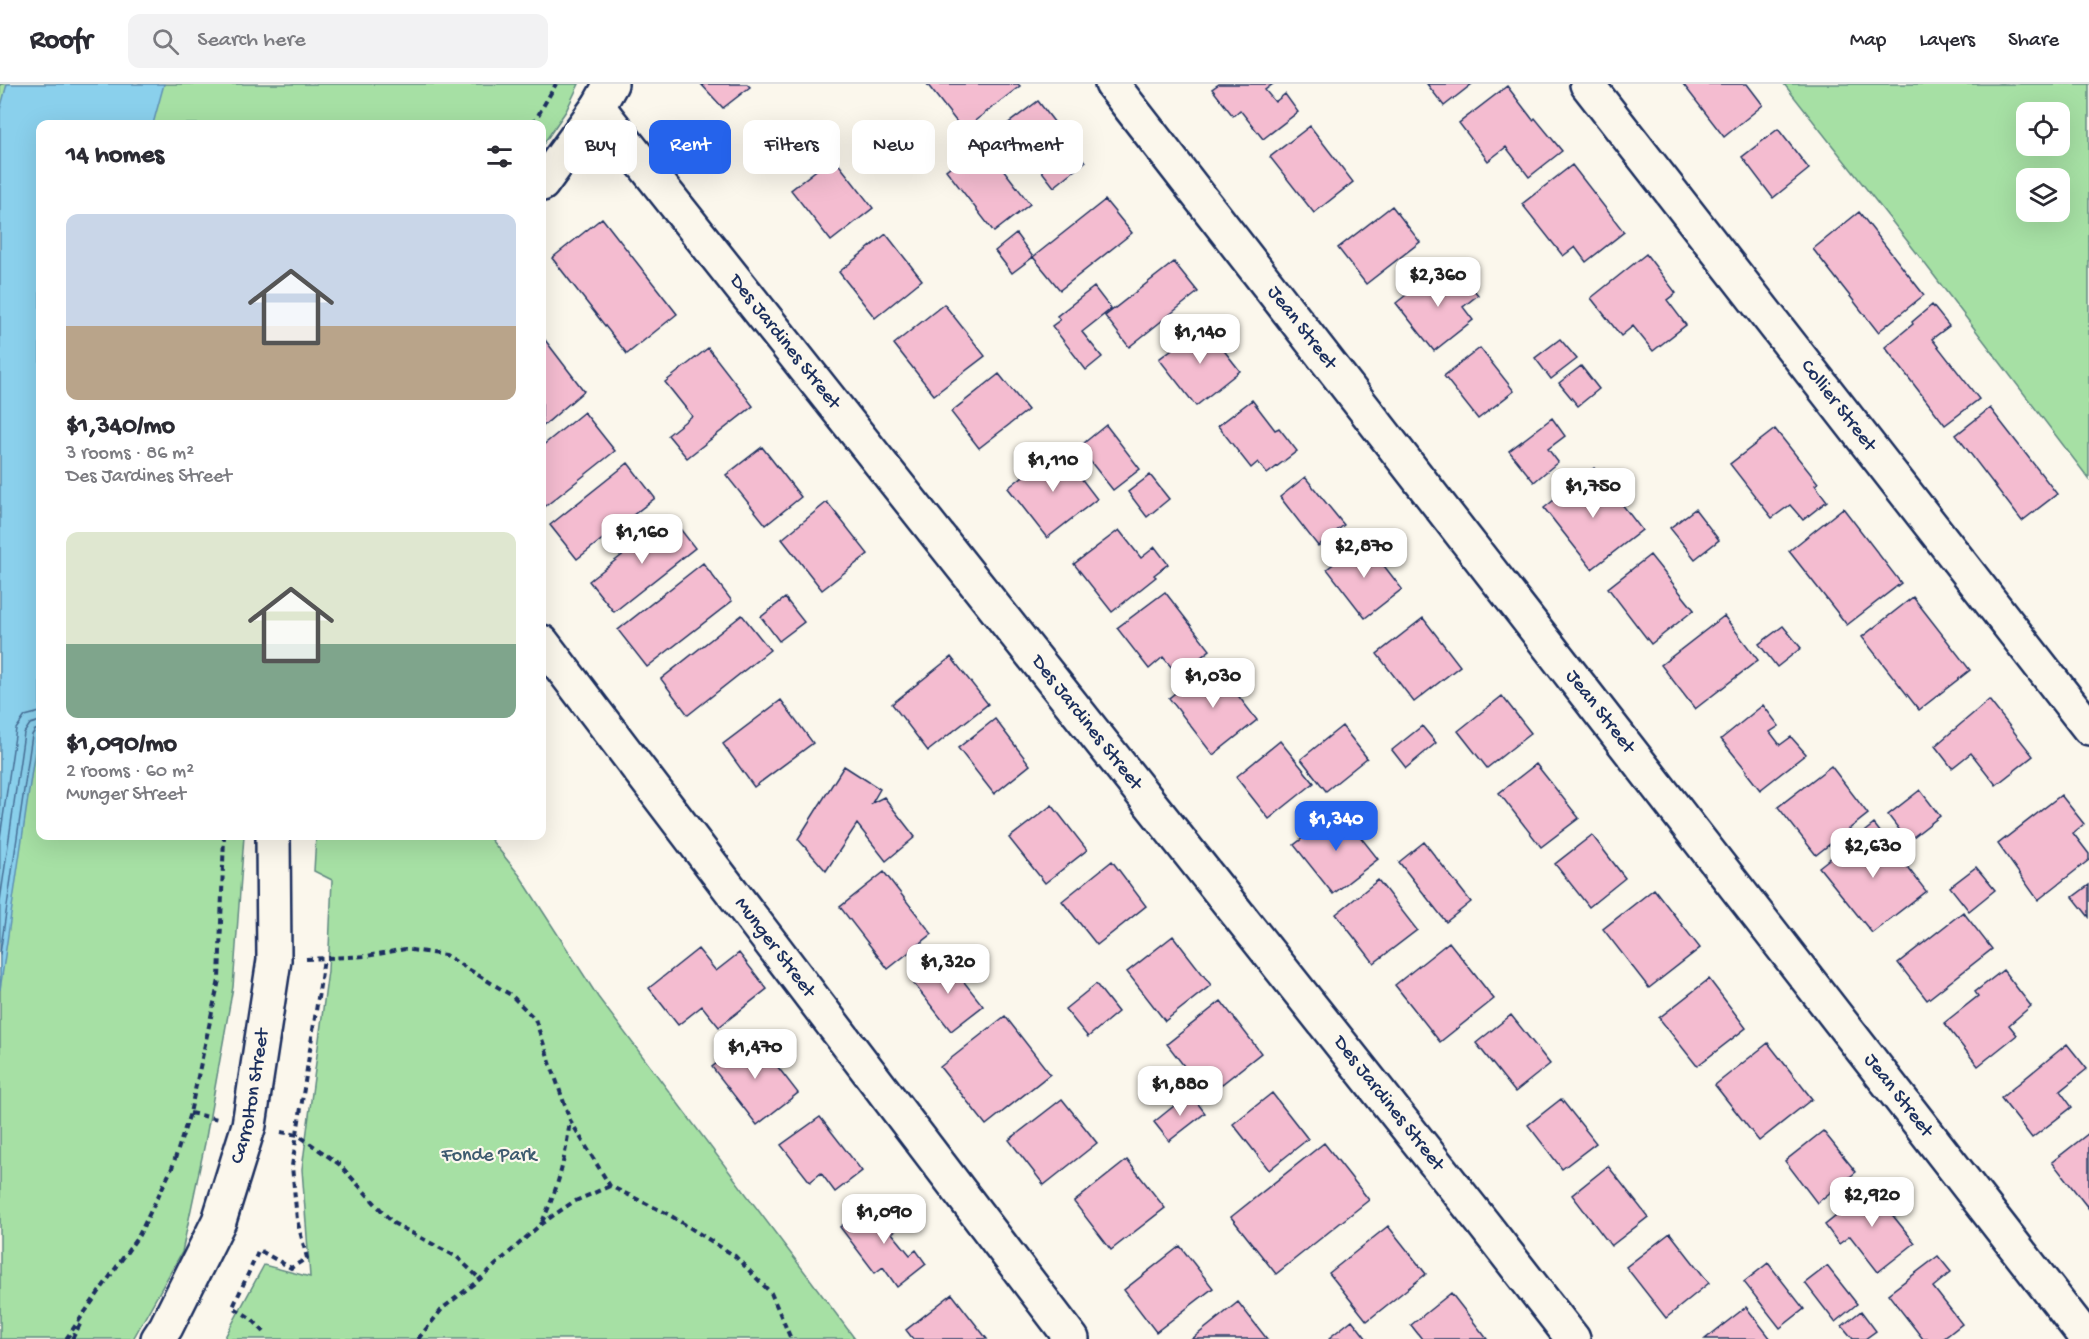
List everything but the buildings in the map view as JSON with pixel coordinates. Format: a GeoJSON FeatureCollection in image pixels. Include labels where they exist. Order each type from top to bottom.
{"type":"FeatureCollection","features":[{"type":"Feature","properties":{"kind":"street","name":"Jean Street"},"geometry":{"type":"LineString","coordinates":[[1112,84],[2087,1339]]}},
{"type":"Feature","properties":{"kind":"street","name":"Collier Street"},"geometry":{"type":"LineString","coordinates":[[1587,84],[2089,728]]}},
{"type":"Feature","properties":{"kind":"street"},"geometry":{"type":"LineString","coordinates":[[546,178],[604,96]]}},
{"type":"Feature","properties":{"kind":"street","name":"Des Jardines Street"},"geometry":{"type":"LineString","coordinates":[[604,96],[1573,1339]]}},
{"type":"Feature","properties":{"kind":"street","name":"Munger Street"},"geometry":{"type":"LineString","coordinates":[[546,647],[1072,1339]]}},
{"type":"Feature","properties":{"kind":"street","name":"Carrolton Street"},"geometry":{"type":"LineString","coordinates":[[158,1339],[219,1221],[249,1125],[274,960],[273,840]]}},
{"type":"Feature","properties":{"kind":"path"},"geometry":{"type":"LineString","coordinates":[[534,120],[556,84]]}},
{"type":"Feature","properties":{"kind":"path"},"geometry":{"type":"LineString","coordinates":[[66,1339],[139,1235],[172,1168],[190,1113],[219,980],[224,840]]}},
{"type":"Feature","properties":{"kind":"path"},"geometry":{"type":"LineString","coordinates":[[274,960],[366,956],[405,949],[445,955],[511,995],[534,1019],[570,1120],[610,1186],[668,1214],[735,1256],[771,1293],[791,1339]]}},
{"type":"Feature","properties":{"kind":"path"},"geometry":{"type":"LineString","coordinates":[[264,1332],[252,1319],[233,1307],[259,1250],[291,1269],[308,1258],[297,1220],[292,1166],[324,959]]}},
{"type":"Feature","properties":{"kind":"path"},"geometry":{"type":"LineString","coordinates":[[190,1113],[298,1135],[339,1164],[393,1222],[458,1257],[480,1279]]}},
{"type":"Feature","properties":{"kind":"path"},"geometry":{"type":"LineString","coordinates":[[541,1224],[555,1195],[565,1160],[570,1120]]}},
{"type":"Feature","properties":{"kind":"path"},"geometry":{"type":"LineString","coordinates":[[418,1339],[443,1308],[480,1279],[541,1224],[573,1202],[610,1186]]}},
{"type":"Feature","properties":{"kind":"path"},"geometry":{"type":"LineString","coordinates":[[72,1339],[89,1307]]}},
{"type":"Feature","properties":{"kind":"green space"},"geometry":{"type":"Polygon","coordinates":[[[0,84],[579,84],[566,111],[546,140],[546,120],[36,120],[36,840],[244,840],[233,987],[205,1143],[182,1252],[133,1339],[0,1339],[0,84]]]}},
{"type":"Feature","properties":{"kind":"green space"},"geometry":{"type":"Polygon","coordinates":[[[1784,84],[2089,84],[2089,479],[1916,252],[1784,84]]]}},
{"type":"Feature","properties":{"kind":"green space","name":"Fonde Park"},"geometry":{"type":"Polygon","coordinates":[[[316,840],[491,840],[520,876],[598,997],[855,1339],[224,1339],[264,1265],[310,1277],[302,1169],[328,971],[332,880],[314,871],[316,840]]]}},
{"type":"Feature","properties":{"kind":"water"},"geometry":{"type":"Polygon","coordinates":[[[7,84],[164,84],[154,120],[36,120],[36,742],[0,990],[0,110],[7,84]]]}}]}
